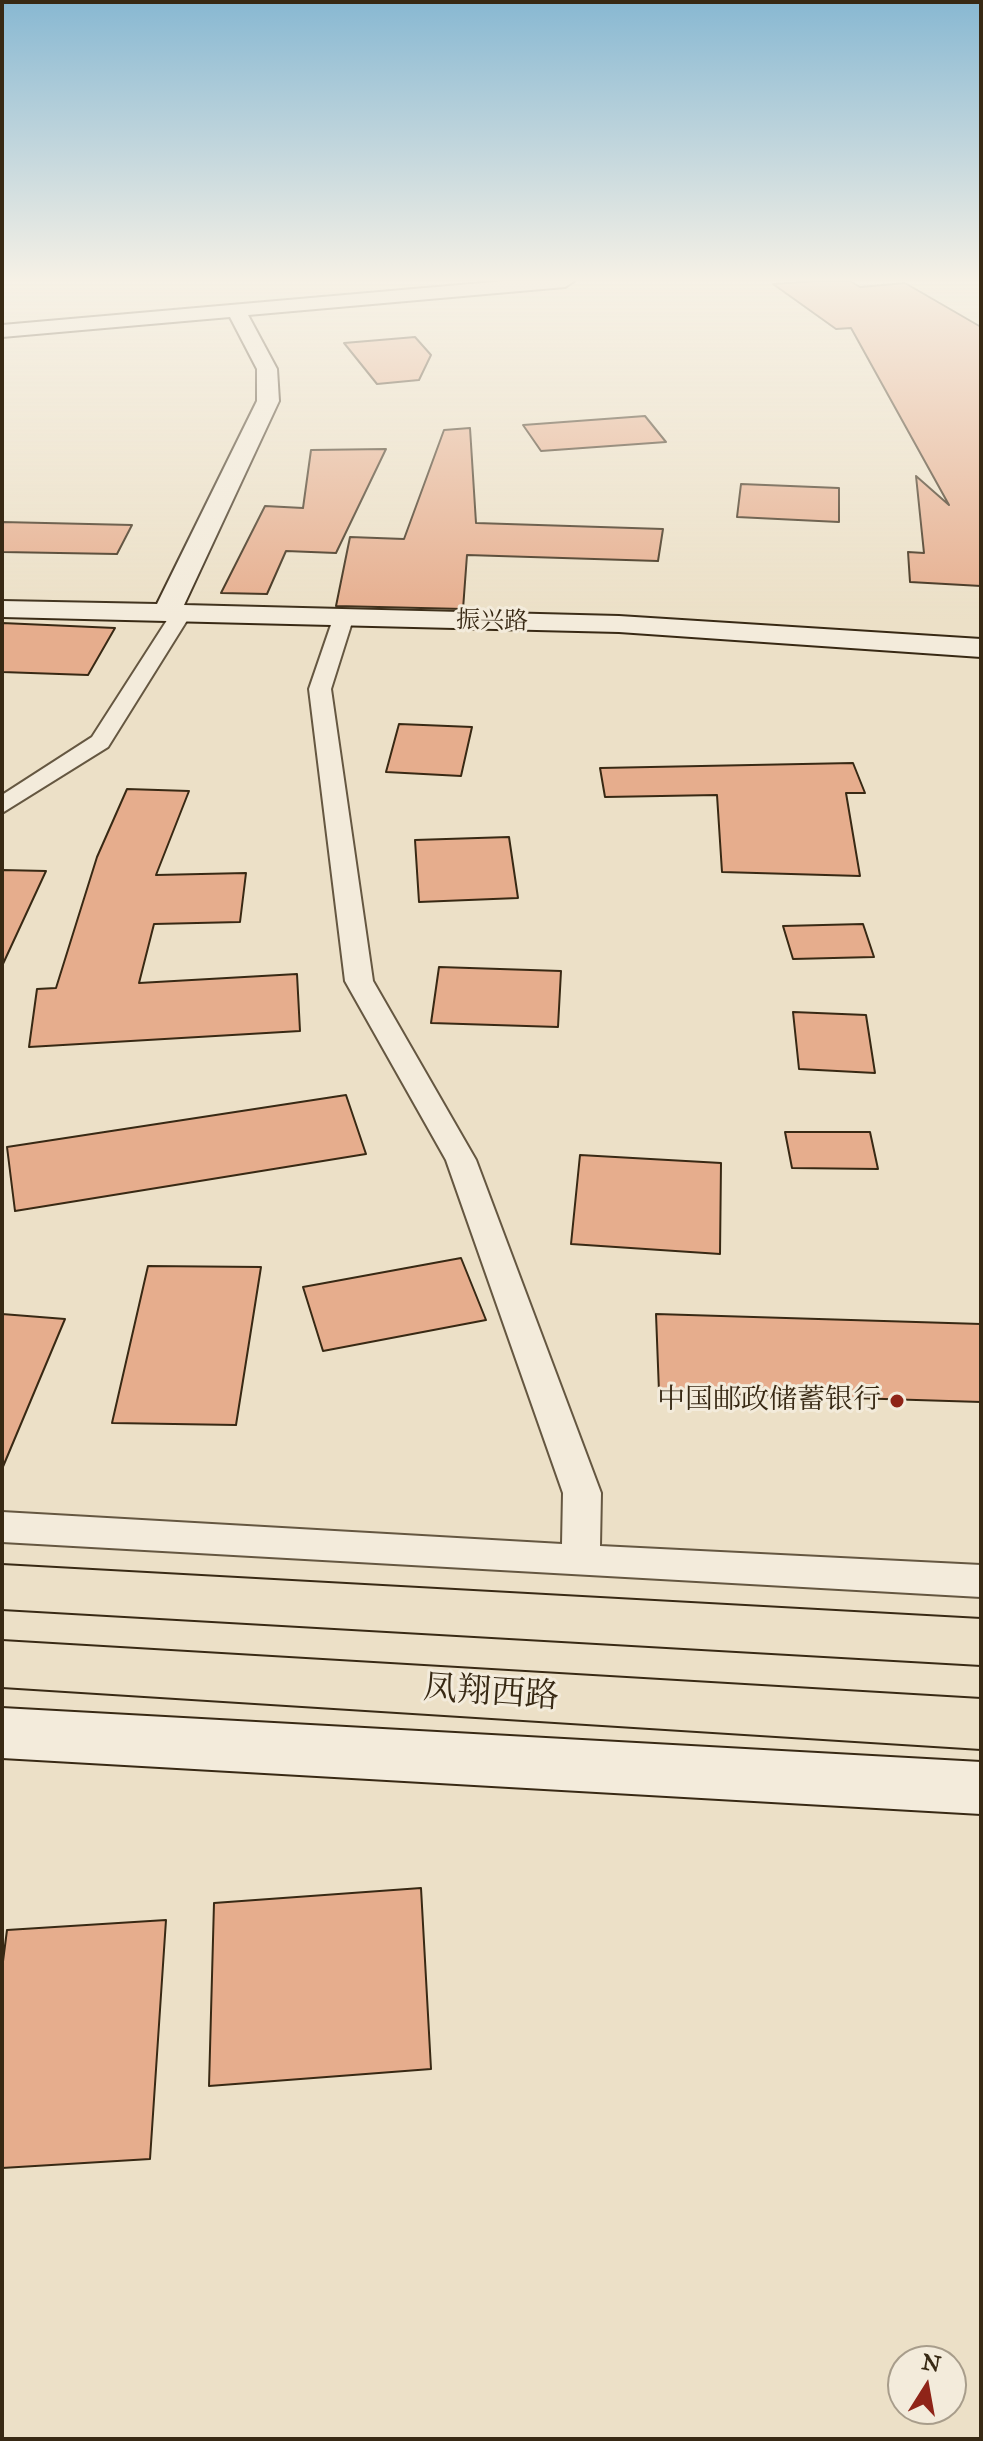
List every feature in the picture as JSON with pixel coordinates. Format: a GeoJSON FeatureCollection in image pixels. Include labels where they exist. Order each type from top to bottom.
{"type":"FeatureCollection","features":[{"type":"Feature","properties":{"kind":"main road"},"geometry":{"type":"LineString","coordinates":[[2,1587],[981,1642]]}},
{"type":"Feature","properties":{"kind":"main road","name":"凤翔西路"},"geometry":{"type":"LineString","coordinates":[[2,1664],[981,1724]]}},
{"type":"Feature","properties":{"kind":"street"},"geometry":{"type":"LineString","coordinates":[[2,806],[100,742],[173,614],[268,401],[268,395]]}},
{"type":"Feature","properties":{"kind":"street","name":"振兴路"},"geometry":{"type":"LineString","coordinates":[[2,609],[619,624],[981,648]]}},
{"type":"Feature","properties":{"kind":"street"},"geometry":{"type":"LineString","coordinates":[[343,619],[320,689],[359,981],[461,1160],[582,1493],[581,1560]]}},
{"type":"Feature","properties":{"kind":"street"},"geometry":{"type":"LineString","coordinates":[[2,1527],[981,1581]]}},
{"type":"Feature","properties":{"kind":"street"},"geometry":{"type":"LineString","coordinates":[[2,1733],[981,1788]]}},
{"type":"Feature","properties":{"kind":"building"},"geometry":{"type":"Polygon","coordinates":[[[888,395],[981,395],[981,586],[910,582],[908,552],[924,553],[916,476],[949,505],[888,395]]]}},
{"type":"Feature","properties":{"kind":"building"},"geometry":{"type":"Polygon","coordinates":[[[645,416],[666,442],[541,451],[523,425],[645,416]]]}},
{"type":"Feature","properties":{"kind":"building"},"geometry":{"type":"Polygon","coordinates":[[[470,428],[476,523],[663,529],[658,561],[467,555],[463,609],[336,606],[350,537],[404,539],[444,430],[470,428]]]}},
{"type":"Feature","properties":{"kind":"building"},"geometry":{"type":"Polygon","coordinates":[[[386,449],[336,553],[286,551],[267,594],[221,593],[265,506],[303,508],[311,450],[386,449]]]}},
{"type":"Feature","properties":{"kind":"building"},"geometry":{"type":"Polygon","coordinates":[[[741,484],[839,488],[839,522],[737,517],[741,484]]]}},
{"type":"Feature","properties":{"kind":"building"},"geometry":{"type":"Polygon","coordinates":[[[2,522],[132,525],[117,554],[2,552],[2,522]]]}},
{"type":"Feature","properties":{"kind":"building"},"geometry":{"type":"Polygon","coordinates":[[[2,623],[115,628],[88,675],[2,672],[2,623]]]}},
{"type":"Feature","properties":{"kind":"building"},"geometry":{"type":"Polygon","coordinates":[[[399,724],[472,727],[461,776],[386,772],[399,724]]]}},
{"type":"Feature","properties":{"kind":"building"},"geometry":{"type":"Polygon","coordinates":[[[853,763],[865,793],[846,793],[860,876],[722,872],[717,795],[605,797],[600,768],[853,763]]]}},
{"type":"Feature","properties":{"kind":"building"},"geometry":{"type":"Polygon","coordinates":[[[127,789],[189,791],[156,875],[246,873],[240,922],[154,924],[139,983],[297,974],[300,1031],[29,1047],[37,989],[56,988],[97,857],[127,789]]]}},
{"type":"Feature","properties":{"kind":"building"},"geometry":{"type":"Polygon","coordinates":[[[509,837],[518,898],[419,902],[415,840],[509,837]]]}},
{"type":"Feature","properties":{"kind":"building"},"geometry":{"type":"Polygon","coordinates":[[[2,870],[46,871],[2,966],[2,870]]]}},
{"type":"Feature","properties":{"kind":"building"},"geometry":{"type":"Polygon","coordinates":[[[863,924],[874,957],[793,959],[783,926],[863,924]]]}},
{"type":"Feature","properties":{"kind":"building"},"geometry":{"type":"Polygon","coordinates":[[[439,967],[561,971],[558,1027],[431,1023],[439,967]]]}},
{"type":"Feature","properties":{"kind":"building"},"geometry":{"type":"Polygon","coordinates":[[[793,1012],[866,1015],[875,1073],[799,1069],[793,1012]]]}},
{"type":"Feature","properties":{"kind":"building"},"geometry":{"type":"Polygon","coordinates":[[[346,1095],[366,1154],[15,1211],[7,1147],[346,1095]]]}},
{"type":"Feature","properties":{"kind":"building"},"geometry":{"type":"Polygon","coordinates":[[[785,1132],[870,1132],[878,1169],[792,1168],[785,1132]]]}},
{"type":"Feature","properties":{"kind":"building"},"geometry":{"type":"Polygon","coordinates":[[[580,1155],[721,1163],[720,1254],[571,1244],[580,1155]]]}},
{"type":"Feature","properties":{"kind":"building"},"geometry":{"type":"Polygon","coordinates":[[[461,1258],[486,1320],[323,1351],[303,1287],[461,1258]]]}},
{"type":"Feature","properties":{"kind":"building"},"geometry":{"type":"Polygon","coordinates":[[[148,1266],[261,1267],[236,1425],[112,1423],[148,1266]]]}},
{"type":"Feature","properties":{"kind":"building"},"geometry":{"type":"Polygon","coordinates":[[[2,1314],[65,1319],[2,1469],[2,1314]]]}},
{"type":"Feature","properties":{"kind":"building"},"geometry":{"type":"Polygon","coordinates":[[[656,1314],[981,1324],[981,1402],[659,1392],[656,1314]]]}},
{"type":"Feature","properties":{"kind":"building"},"geometry":{"type":"Polygon","coordinates":[[[421,1888],[431,2069],[209,2086],[214,1903],[421,1888]]]}},
{"type":"Feature","properties":{"kind":"building"},"geometry":{"type":"Polygon","coordinates":[[[166,1920],[150,2159],[2,2168],[2,1969],[7,1930],[166,1920]]]}},
{"type":"Feature","properties":{"kind":"place","name":"中国邮政储蓄银行"},"geometry":{"type":"Point","coordinates":[897,1401]}}]}
